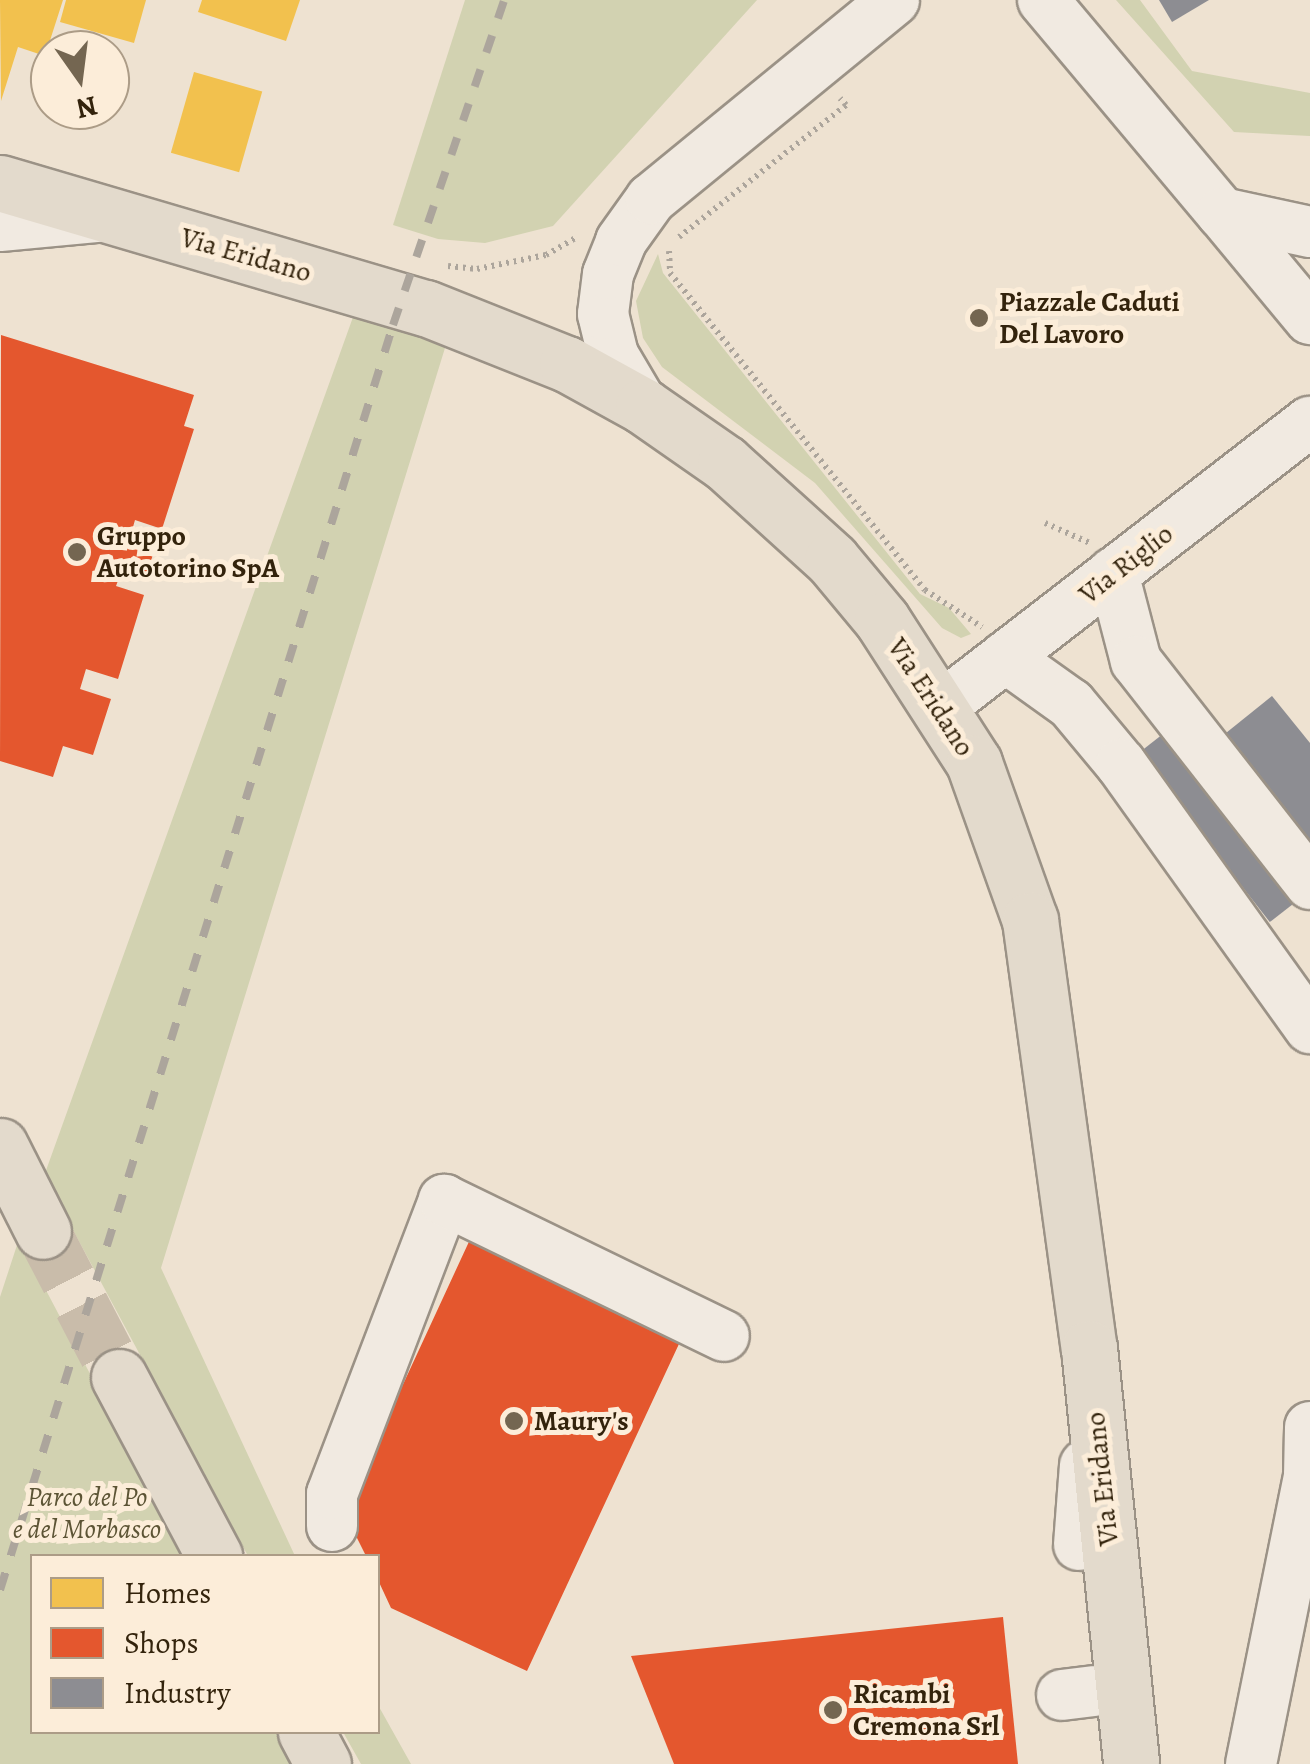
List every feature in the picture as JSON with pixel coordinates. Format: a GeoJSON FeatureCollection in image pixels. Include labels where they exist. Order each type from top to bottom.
{"type":"FeatureCollection","features":[{"type":"Feature","properties":{"kind":"main road","name":"Via Eridano"},"geometry":{"type":"LineString","coordinates":[[0,183],[426,308],[567,364],[643,406],[725,463],[832,560],[942,706],[974,762],[1030,920],[1098,1442],[1131,1764]]}},
{"type":"Feature","properties":{"kind":"main road"},"geometry":{"type":"LineString","coordinates":[[0,1146],[43,1231]]}},
{"type":"Feature","properties":{"kind":"main road"},"geometry":{"type":"LineString","coordinates":[[119,1377],[213,1554]]}},
{"type":"Feature","properties":{"kind":"main road"},"geometry":{"type":"LineString","coordinates":[[307,1734],[324,1764]]}},
{"type":"Feature","properties":{"kind":"street"},"geometry":{"type":"LineString","coordinates":[[643,406],[612,354],[603,314],[608,274],[621,241],[651,198],[894,0]]}},
{"type":"Feature","properties":{"kind":"street"},"geometry":{"type":"LineString","coordinates":[[1042,0],[1310,319]]}},
{"type":"Feature","properties":{"kind":"street"},"geometry":{"type":"LineString","coordinates":[[1222,212],[1310,232]]}},
{"type":"Feature","properties":{"kind":"street"},"geometry":{"type":"LineString","coordinates":[[0,226],[107,216]]}},
{"type":"Feature","properties":{"kind":"street","name":"Via Riglio"},"geometry":{"type":"LineString","coordinates":[[942,706],[1310,422]]}},
{"type":"Feature","properties":{"kind":"street"},"geometry":{"type":"LineString","coordinates":[[1113,574],[1136,661],[1310,884]]}},
{"type":"Feature","properties":{"kind":"street"},"geometry":{"type":"LineString","coordinates":[[1005,656],[1071,704],[1121,764],[1310,1028]]}},
{"type":"Feature","properties":{"kind":"street"},"geometry":{"type":"LineString","coordinates":[[332,1526],[332,1494],[444,1200],[724,1336]]}},
{"type":"Feature","properties":{"kind":"street"},"geometry":{"type":"LineString","coordinates":[[1251,1764],[1310,1474],[1310,1427]]}},
{"type":"Feature","properties":{"kind":"street"},"geometry":{"type":"LineString","coordinates":[[1079,1545],[1085,1466],[1098,1442]]}},
{"type":"Feature","properties":{"kind":"path"},"geometry":{"type":"LineString","coordinates":[[814,65],[846,106],[673,242],[670,273],[925,590],[956,605],[1005,656]]}},
{"type":"Feature","properties":{"kind":"path"},"geometry":{"type":"LineString","coordinates":[[442,265],[478,269],[546,255],[591,229]]}},
{"type":"Feature","properties":{"kind":"green space"},"geometry":{"type":"Polygon","coordinates":[[[465,0],[757,0],[553,226],[485,243],[438,239],[393,225],[465,0]]]}},
{"type":"Feature","properties":{"kind":"green space"},"geometry":{"type":"Polygon","coordinates":[[[1116,0],[1140,0],[1192,71],[1310,93],[1310,136],[1234,132],[1116,0]]]}},
{"type":"Feature","properties":{"kind":"green space"},"geometry":{"type":"Polygon","coordinates":[[[658,254],[663,273],[920,594],[949,608],[971,634],[961,638],[942,628],[815,483],[662,367],[643,338],[636,301],[658,254]]]}},
{"type":"Feature","properties":{"kind":"green space"},"geometry":{"type":"Polygon","coordinates":[[[366,281],[449,335],[161,1268],[294,1554],[247,1554],[44,1176],[366,281]]]}},
{"type":"Feature","properties":{"kind":"green space","name":"Parco del Po e del Morbasco"},"geometry":{"type":"Polygon","coordinates":[[[19,1239],[185,1554],[30,1554],[30,1734],[277,1734],[293,1764],[0,1764],[0,1297],[19,1239]]]}},
{"type":"Feature","properties":{"kind":"green space"},"geometry":{"type":"Polygon","coordinates":[[[380,1709],[411,1764],[361,1764],[344,1734],[380,1734],[380,1709]]]}},
{"type":"Feature","properties":{"kind":"building: Homes"},"geometry":{"type":"Polygon","coordinates":[[[0,0],[63,0],[53,30],[30,30],[30,51],[18,47],[1,101],[0,0]]]}},
{"type":"Feature","properties":{"kind":"building: Homes"},"geometry":{"type":"Polygon","coordinates":[[[66,0],[146,0],[134,43],[130,42],[130,30],[88,30],[60,22],[66,0]]]}},
{"type":"Feature","properties":{"kind":"building: Homes"},"geometry":{"type":"Polygon","coordinates":[[[202,0],[300,0],[286,41],[198,12],[202,0]]]}},
{"type":"Feature","properties":{"kind":"building: Homes"},"geometry":{"type":"Polygon","coordinates":[[[194,72],[262,92],[239,172],[171,153],[194,72]]]}},
{"type":"Feature","properties":{"kind":"building: Shops","name":"Gruppo Autotorino SpA"},"geometry":{"type":"Polygon","coordinates":[[[1,335],[194,395],[184,426],[194,429],[162,529],[135,520],[133,527],[159,535],[146,577],[122,570],[116,586],[144,595],[118,679],[86,669],[80,689],[111,699],[93,755],[63,746],[53,777],[0,761],[1,335]]]}},
{"type":"Feature","properties":{"kind":"building: Shops","name":"Maury's"},"geometry":{"type":"Polygon","coordinates":[[[473,1233],[685,1331],[527,1671],[391,1608],[380,1584],[380,1554],[365,1554],[344,1512],[473,1233]]]}},
{"type":"Feature","properties":{"kind":"building: Shops","name":"Ricambi Cremona Srl"},"geometry":{"type":"Polygon","coordinates":[[[1003,1617],[1018,1764],[674,1764],[631,1656],[1003,1617]]]}},
{"type":"Feature","properties":{"kind":"building: Industry"},"geometry":{"type":"Polygon","coordinates":[[[1159,0],[1209,0],[1172,22],[1159,0]]]}},
{"type":"Feature","properties":{"kind":"building: Industry"},"geometry":{"type":"Polygon","coordinates":[[[1272,696],[1310,743],[1310,848],[1221,737],[1272,696]]]}},
{"type":"Feature","properties":{"kind":"building: Industry"},"geometry":{"type":"Polygon","coordinates":[[[1168,730],[1300,899],[1270,922],[1138,753],[1168,730]]]}},
{"type":"Feature","properties":{"kind":"tunnel"},"geometry":{"type":"LineString","coordinates":[[43,1231],[119,1377]]}},
{"type":"Feature","properties":{"kind":"railway"},"geometry":{"type":"LineString","coordinates":[[0,1590],[393,325],[504,0]]}},
{"type":"Feature","properties":{"kind":"place","name":"Piazzale Caduti Del Lavoro"},"geometry":{"type":"Point","coordinates":[979,318]}},
{"type":"Feature","properties":{"kind":"place","name":"Gruppo Autotorino SpA"},"geometry":{"type":"Point","coordinates":[77,552]}},
{"type":"Feature","properties":{"kind":"place","name":"Maury's"},"geometry":{"type":"Point","coordinates":[514,1421]}},
{"type":"Feature","properties":{"kind":"place","name":"Ricambi Cremona Srl"},"geometry":{"type":"Point","coordinates":[833,1710]}}]}
